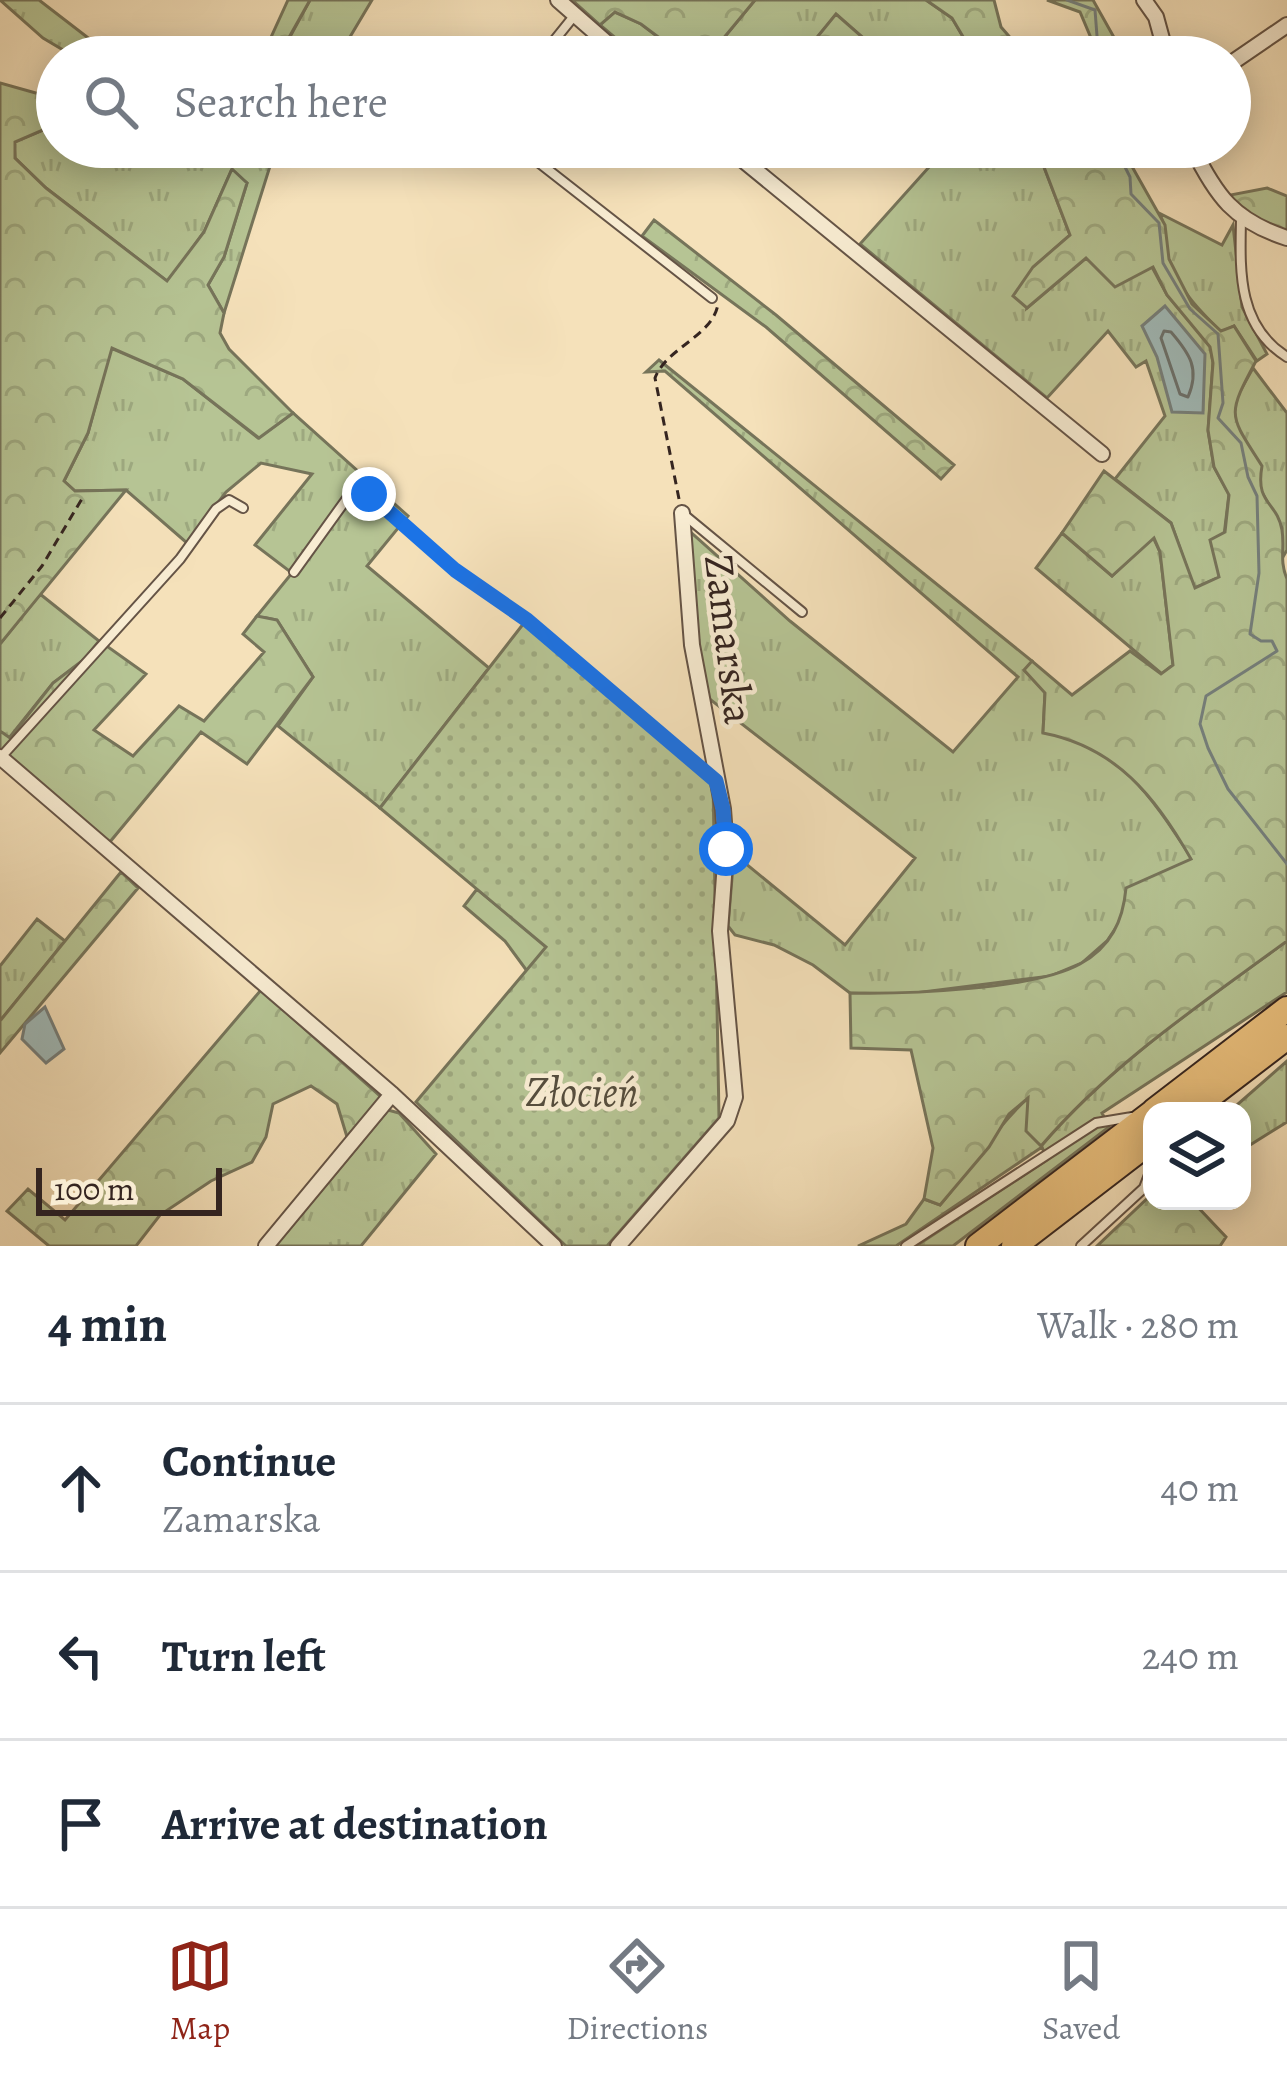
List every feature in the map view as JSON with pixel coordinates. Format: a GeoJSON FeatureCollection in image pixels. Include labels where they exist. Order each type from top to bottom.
{"type":"FeatureCollection","features":[{"type":"Feature","properties":{"kind":"highway"},"geometry":{"type":"LineString","coordinates":[[1166,1102],[1287,1009]]}},
{"type":"Feature","properties":{"kind":"highway"},"geometry":{"type":"LineString","coordinates":[[1202,1102],[1287,1037]]}},
{"type":"Feature","properties":{"kind":"highway"},"geometry":{"type":"LineString","coordinates":[[978,1246],[1143,1120]]}},
{"type":"Feature","properties":{"kind":"highway"},"geometry":{"type":"LineString","coordinates":[[1014,1246],[1143,1148]]}},
{"type":"Feature","properties":{"kind":"street"},"geometry":{"type":"LineString","coordinates":[[558,0],[598,36]]}},
{"type":"Feature","properties":{"kind":"street"},"geometry":{"type":"LineString","coordinates":[[1144,0],[1162,36]]}},
{"type":"Feature","properties":{"kind":"street"},"geometry":{"type":"LineString","coordinates":[[1251,50],[1287,25]]}},
{"type":"Feature","properties":{"kind":"street"},"geometry":{"type":"LineString","coordinates":[[753,168],[1102,454]]}},
{"type":"Feature","properties":{"kind":"street"},"geometry":{"type":"LineString","coordinates":[[1202,168],[1241,218],[1287,238]]}},
{"type":"Feature","properties":{"kind":"street","name":"Zamarska"},"geometry":{"type":"LineString","coordinates":[[618,1246],[728,1121],[735,1097],[720,931],[726,849],[723,809],[692,645],[682,513]]}},
{"type":"Feature","properties":{"kind":"street"},"geometry":{"type":"LineString","coordinates":[[0,757],[392,1094],[554,1246]]}},
{"type":"Feature","properties":{"kind":"street"},"geometry":{"type":"LineString","coordinates":[[266,1246],[392,1094]]}},
{"type":"Feature","properties":{"kind":"lane"},"geometry":{"type":"LineString","coordinates":[[558,36],[574,16]]}},
{"type":"Feature","properties":{"kind":"lane"},"geometry":{"type":"LineString","coordinates":[[546,168],[712,298]]}},
{"type":"Feature","properties":{"kind":"lane"},"geometry":{"type":"LineString","coordinates":[[1241,218],[1238,254],[1243,297],[1256,326],[1287,357]]}},
{"type":"Feature","properties":{"kind":"lane"},"geometry":{"type":"LineString","coordinates":[[294,572],[348,497],[359,490],[369,494],[455,570],[527,620],[716,781]]}},
{"type":"Feature","properties":{"kind":"lane"},"geometry":{"type":"LineString","coordinates":[[0,757],[180,560],[216,509],[229,500],[243,508]]}},
{"type":"Feature","properties":{"kind":"lane","name":"Zamarska"},"geometry":{"type":"LineString","coordinates":[[682,513],[802,613]]}},
{"type":"Feature","properties":{"kind":"lane"},"geometry":{"type":"LineString","coordinates":[[906,1246],[1096,1124],[1143,1114]]}},
{"type":"Feature","properties":{"kind":"lane"},"geometry":{"type":"LineString","coordinates":[[1081,1246],[1143,1189]]}},
{"type":"Feature","properties":{"kind":"path"},"geometry":{"type":"LineString","coordinates":[[682,513],[655,378],[660,366],[718,312],[719,305],[712,298]]}},
{"type":"Feature","properties":{"kind":"path"},"geometry":{"type":"LineString","coordinates":[[0,618],[42,566],[82,497]]}},
{"type":"Feature","properties":{"kind":"green space"},"geometry":{"type":"Polygon","coordinates":[[[0,0],[39,0],[86,36],[41,36],[0,0]]]}},
{"type":"Feature","properties":{"kind":"green space"},"geometry":{"type":"Polygon","coordinates":[[[288,0],[310,0],[290,36],[272,36],[288,0]]]}},
{"type":"Feature","properties":{"kind":"green space"},"geometry":{"type":"Polygon","coordinates":[[[310,0],[372,0],[351,36],[290,36],[310,0]]]}},
{"type":"Feature","properties":{"kind":"green space"},"geometry":{"type":"Polygon","coordinates":[[[572,0],[755,0],[725,36],[657,36],[615,12],[600,25],[572,0]]]}},
{"type":"Feature","properties":{"kind":"green space"},"geometry":{"type":"Polygon","coordinates":[[[755,0],[926,0],[952,18],[963,36],[860,36],[836,15],[818,36],[725,36],[755,0]]]}},
{"type":"Feature","properties":{"kind":"green space"},"geometry":{"type":"Polygon","coordinates":[[[926,0],[994,0],[1001,27],[1009,36],[963,36],[952,18],[926,0]]]}},
{"type":"Feature","properties":{"kind":"green space"},"geometry":{"type":"Polygon","coordinates":[[[1047,0],[1093,0],[1113,36],[1090,36],[1080,12],[1047,0]]]}},
{"type":"Feature","properties":{"kind":"green space"},"geometry":{"type":"Polygon","coordinates":[[[614,12],[657,36],[613,36],[600,25],[614,12]]]}},
{"type":"Feature","properties":{"kind":"green space"},"geometry":{"type":"Polygon","coordinates":[[[836,14],[861,36],[818,36],[836,14]]]}},
{"type":"Feature","properties":{"kind":"green space"},"geometry":{"type":"Polygon","coordinates":[[[0,83],[36,93],[36,133],[15,142],[15,158],[46,188],[167,281],[204,232],[232,169],[247,183],[224,257],[208,285],[224,313],[220,333],[229,349],[293,413],[259,438],[183,379],[112,348],[88,433],[64,481],[75,491],[126,490],[0,644],[0,83]]]}},
{"type":"Feature","properties":{"kind":"green space"},"geometry":{"type":"Polygon","coordinates":[[[36,133],[36,168],[269,168],[224,313],[208,285],[224,257],[247,183],[231,171],[204,232],[168,282],[46,188],[15,158],[14,142],[36,133]]]}},
{"type":"Feature","properties":{"kind":"green space"},"geometry":{"type":"Polygon","coordinates":[[[928,168],[1044,168],[1070,235],[1034,267],[1027,308],[1086,258],[1152,267],[1167,295],[1210,346],[1208,431],[1214,467],[1229,494],[1219,577],[1194,588],[1171,523],[1115,479],[1165,416],[1146,361],[1136,367],[1108,331],[1047,398],[860,244],[928,168]]]}},
{"type":"Feature","properties":{"kind":"green space"},"geometry":{"type":"Polygon","coordinates":[[[1044,168],[1133,168],[1165,225],[1169,259],[1192,304],[1221,331],[1234,326],[1256,361],[1235,415],[1262,466],[1261,488],[1283,537],[1287,941],[1127,1062],[1041,1146],[1026,1131],[1028,1098],[1009,1114],[989,1147],[940,1205],[924,1199],[933,1148],[911,1050],[851,1048],[850,993],[968,989],[1059,973],[1091,957],[1107,941],[1122,911],[1126,888],[1191,859],[1163,815],[1131,778],[1092,750],[1043,733],[1045,693],[1024,670],[1032,661],[1072,695],[1130,651],[1161,674],[1173,665],[1160,552],[1154,538],[1112,576],[1062,533],[1104,471],[1171,523],[1195,588],[1219,577],[1210,540],[1225,532],[1229,495],[1214,467],[1208,430],[1210,347],[1167,295],[1153,267],[1115,287],[1086,258],[1027,308],[1013,296],[1033,267],[1070,235],[1044,168]]]}},
{"type":"Feature","properties":{"kind":"green space"},"geometry":{"type":"Polygon","coordinates":[[[1267,188],[1287,196],[1287,233],[1261,225],[1225,196],[1267,188]]]}},
{"type":"Feature","properties":{"kind":"green space"},"geometry":{"type":"Polygon","coordinates":[[[1159,213],[1222,245],[1233,225],[1242,307],[1267,354],[1257,361],[1234,326],[1221,332],[1191,300],[1169,261],[1159,213]]]}},
{"type":"Feature","properties":{"kind":"green space"},"geometry":{"type":"Polygon","coordinates":[[[654,220],[954,465],[941,479],[766,327],[642,236],[654,220]]]}},
{"type":"Feature","properties":{"kind":"green space"},"geometry":{"type":"Polygon","coordinates":[[[111,348],[183,379],[258,438],[293,413],[408,516],[367,566],[489,668],[380,808],[278,726],[313,677],[277,620],[257,616],[292,573],[255,545],[312,474],[261,463],[226,492],[187,543],[126,490],[75,491],[64,481],[88,433],[111,348]]]}},
{"type":"Feature","properties":{"kind":"green space"},"geometry":{"type":"Polygon","coordinates":[[[659,360],[1032,661],[1025,671],[1045,692],[1043,732],[1070,739],[1114,763],[1162,815],[1192,859],[1123,917],[1107,941],[1082,963],[1051,976],[907,994],[850,993],[813,965],[774,945],[735,935],[728,926],[734,854],[845,945],[915,858],[707,697],[697,647],[687,529],[790,621],[953,752],[1018,677],[665,371],[646,372],[659,360]]]}},
{"type":"Feature","properties":{"kind":"green space"},"geometry":{"type":"Polygon","coordinates":[[[1253,368],[1287,413],[1287,550],[1280,562],[1282,528],[1259,487],[1234,422],[1234,402],[1253,368]]]}},
{"type":"Feature","properties":{"kind":"green space"},"geometry":{"type":"Polygon","coordinates":[[[1062,533],[1112,576],[1153,537],[1160,552],[1173,665],[1162,674],[1036,568],[1062,533]]]}},
{"type":"Feature","properties":{"kind":"green space"},"geometry":{"type":"Polygon","coordinates":[[[40,594],[99,641],[83,661],[53,683],[9,738],[0,731],[0,644],[40,594]]]}},
{"type":"Feature","properties":{"kind":"green space"},"geometry":{"type":"Polygon","coordinates":[[[257,616],[277,620],[313,677],[247,764],[201,732],[109,843],[0,750],[0,731],[10,738],[53,683],[104,644],[146,674],[94,730],[133,756],[179,706],[204,721],[264,652],[243,634],[257,616]]]}},
{"type":"Feature","properties":{"kind":"green space","name":"Złocień"},"geometry":{"type":"Polygon","coordinates":[[[524,623],[713,781],[719,1118],[607,1246],[566,1246],[416,1102],[546,947],[380,808],[524,623]]]}},
{"type":"Feature","properties":{"kind":"green space"},"geometry":{"type":"Polygon","coordinates":[[[121,872],[138,888],[0,1053],[0,1021],[121,872]]]}},
{"type":"Feature","properties":{"kind":"green space"},"geometry":{"type":"Polygon","coordinates":[[[477,889],[547,947],[527,971],[505,941],[464,906],[477,889]]]}},
{"type":"Feature","properties":{"kind":"green space"},"geometry":{"type":"Polygon","coordinates":[[[37,919],[65,941],[0,1021],[0,966],[37,919]]]}},
{"type":"Feature","properties":{"kind":"green space"},"geometry":{"type":"Polygon","coordinates":[[[1287,941],[1287,992],[1102,1113],[1109,1127],[953,1246],[916,1246],[1047,1160],[1042,1147],[896,1246],[858,1246],[906,1224],[924,1199],[940,1205],[1030,1096],[1042,1145],[1127,1061],[1287,941]]]}},
{"type":"Feature","properties":{"kind":"green space"},"geometry":{"type":"Polygon","coordinates":[[[261,990],[381,1097],[347,1137],[337,1104],[311,1086],[273,1104],[266,1137],[252,1162],[211,1181],[160,1215],[136,1246],[49,1246],[7,1211],[28,1189],[65,1220],[261,990]]]}},
{"type":"Feature","properties":{"kind":"green space"},"geometry":{"type":"Polygon","coordinates":[[[1287,1061],[1287,1122],[1251,1144],[1251,1102],[1240,1102],[1287,1061]]]}},
{"type":"Feature","properties":{"kind":"green space"},"geometry":{"type":"Polygon","coordinates":[[[388,1110],[399,1113],[436,1154],[361,1246],[275,1246],[388,1110]]]}},
{"type":"Feature","properties":{"kind":"green space"},"geometry":{"type":"Polygon","coordinates":[[[1143,1203],[1143,1210],[1200,1210],[1226,1237],[1220,1246],[1097,1246],[1143,1203]]]}},
{"type":"Feature","properties":{"kind":"water"},"geometry":{"type":"Polygon","coordinates":[[[1165,306],[1205,354],[1203,413],[1172,412],[1157,357],[1142,326],[1165,306]]]}},
{"type":"Feature","properties":{"kind":"water"},"geometry":{"type":"Polygon","coordinates":[[[45,1007],[64,1049],[46,1063],[22,1039],[25,1024],[45,1007]]]}},
{"type":"Feature","properties":{"kind":"waterway"},"geometry":{"type":"LineString","coordinates":[[1067,0],[1095,10],[1097,36]]}},
{"type":"Feature","properties":{"kind":"waterway"},"geometry":{"type":"LineString","coordinates":[[1126,168],[1131,194],[1159,223],[1163,263],[1190,309],[1218,334],[1223,403],[1218,418],[1241,443],[1257,496],[1259,573],[1250,634],[1272,641],[1277,651],[1206,696],[1200,724],[1228,789],[1287,864]]}},
{"type":"Feature","properties":{"kind":"route"},"geometry":{"type":"LineString","coordinates":[[369,494],[455,570],[527,620],[716,781],[726,849]]}}]}
